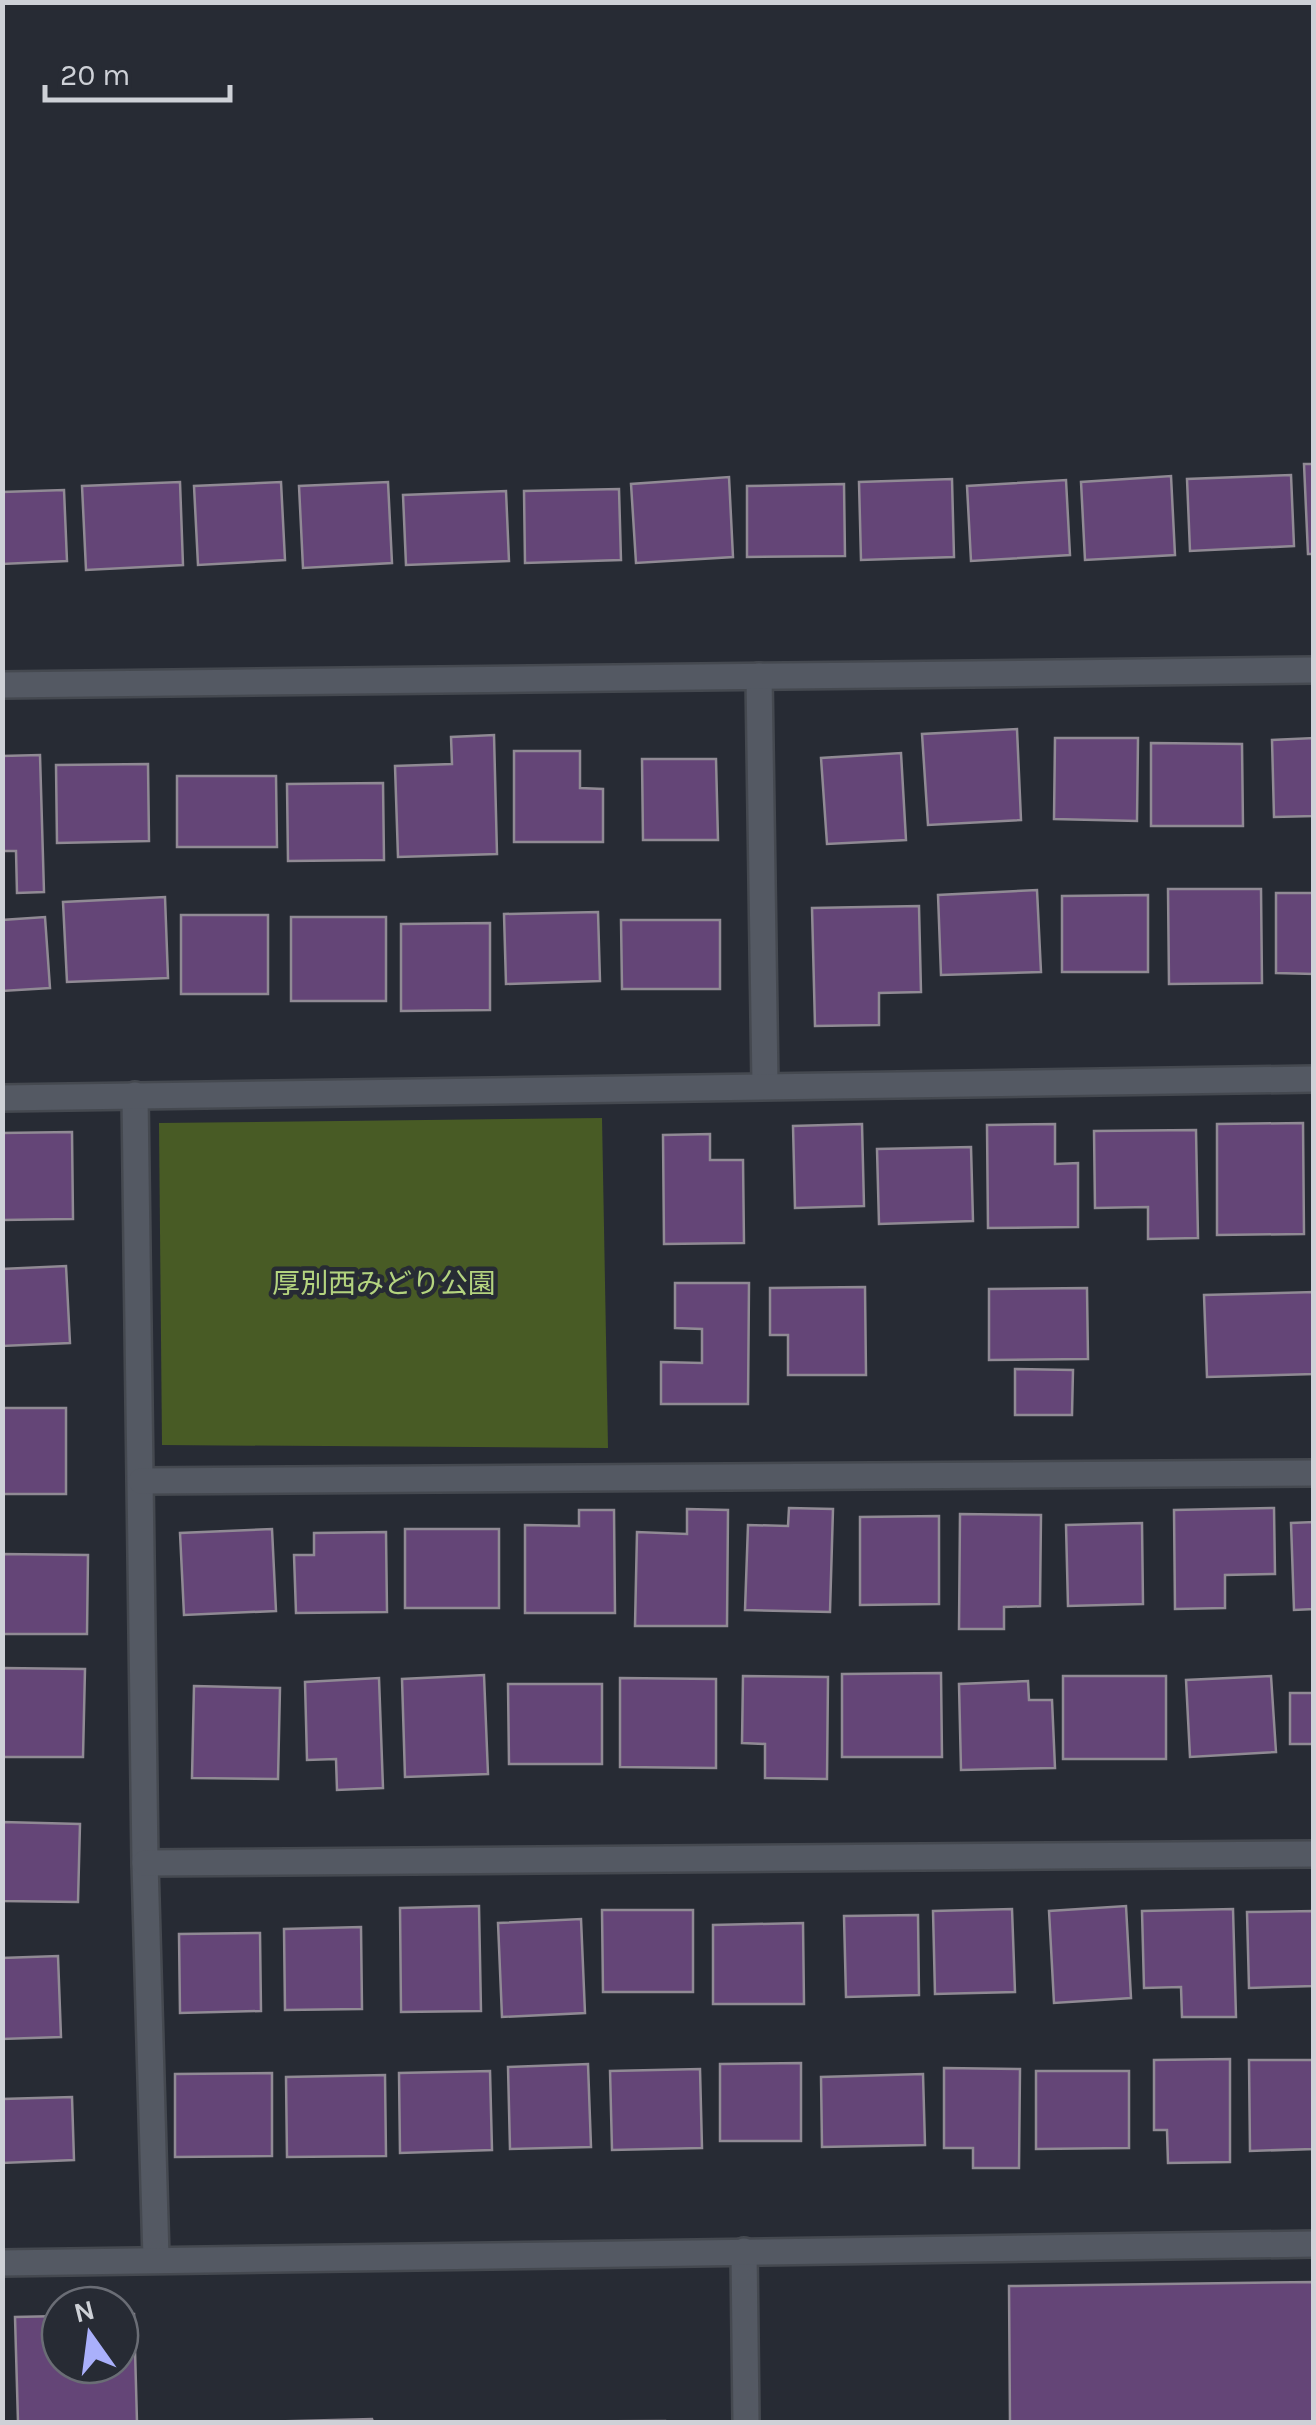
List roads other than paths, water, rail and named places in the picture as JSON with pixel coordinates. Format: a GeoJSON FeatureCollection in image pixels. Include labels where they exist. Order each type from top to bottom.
{"type":"FeatureCollection","features":[{"type":"Feature","properties":{"kind":"street"},"geometry":{"type":"LineString","coordinates":[[2,685],[1314,670]]}},
{"type":"Feature","properties":{"kind":"street"},"geometry":{"type":"LineString","coordinates":[[759,676],[765,1085]]}},
{"type":"Feature","properties":{"kind":"street"},"geometry":{"type":"LineString","coordinates":[[2,1098],[1314,1079]]}},
{"type":"Feature","properties":{"kind":"street"},"geometry":{"type":"LineString","coordinates":[[135,1095],[156,2258]]}},
{"type":"Feature","properties":{"kind":"street"},"geometry":{"type":"LineString","coordinates":[[141,1480],[1314,1473]]}},
{"type":"Feature","properties":{"kind":"street"},"geometry":{"type":"LineString","coordinates":[[146,1863],[1314,1854]]}},
{"type":"Feature","properties":{"kind":"street"},"geometry":{"type":"LineString","coordinates":[[2,2263],[1314,2244]]}},
{"type":"Feature","properties":{"kind":"street"},"geometry":{"type":"LineString","coordinates":[[744,2251],[746,2422]]}},
{"type":"Feature","properties":{"kind":"park label","name":"厚別西みどり公園"},"geometry":{"type":"Point","coordinates":[384,1283]}}]}
